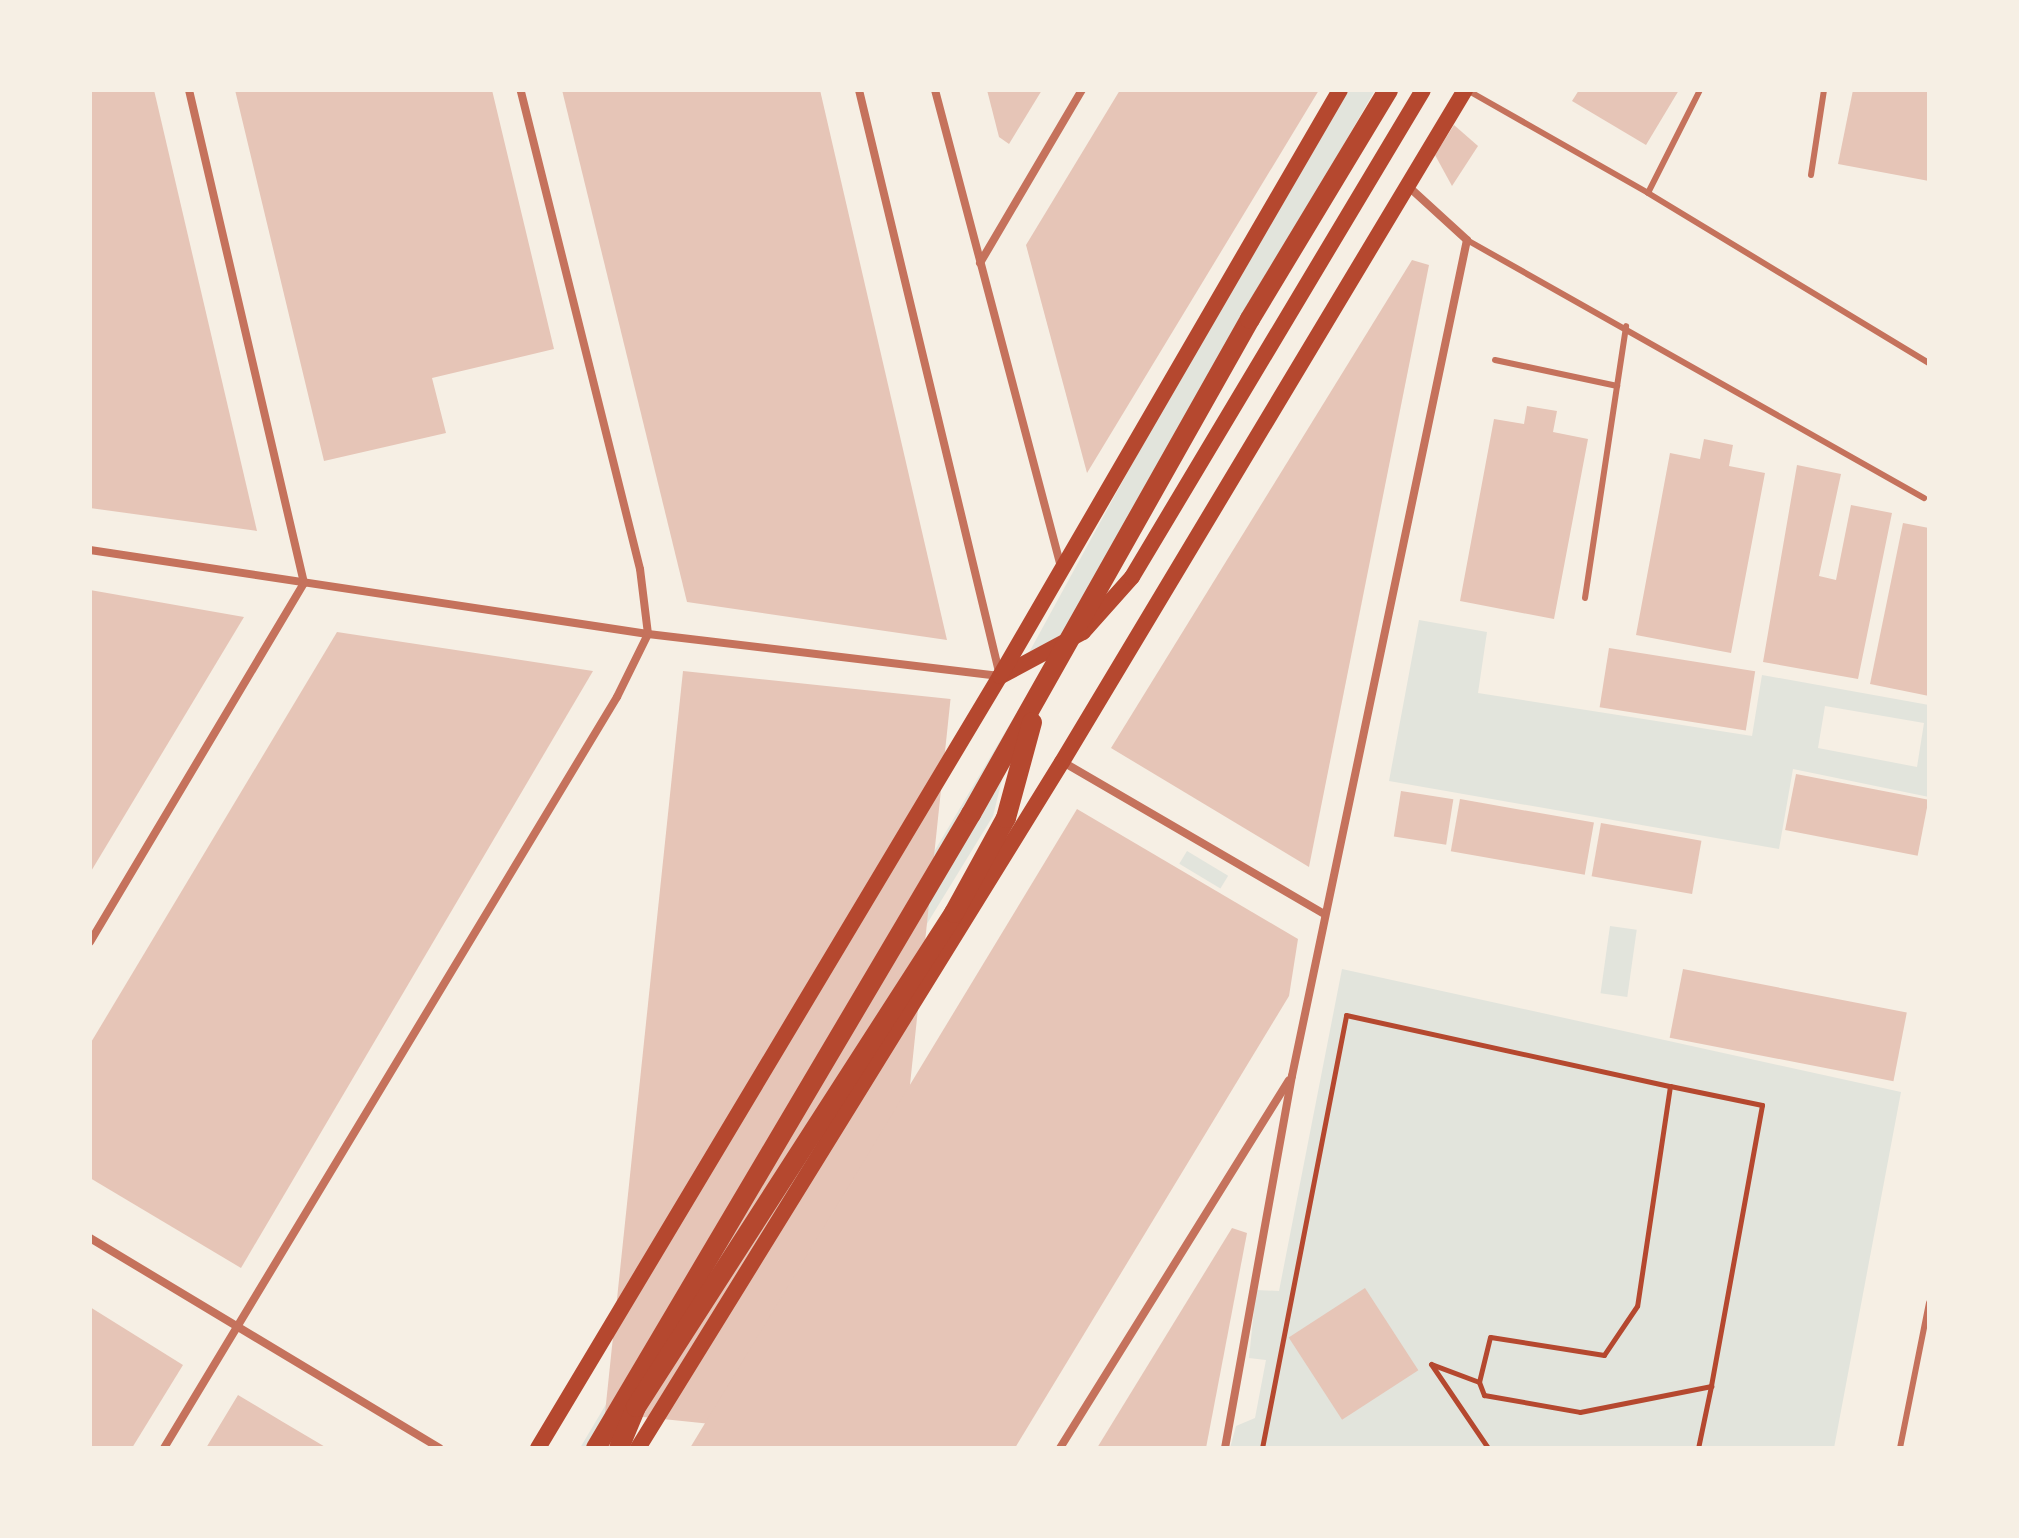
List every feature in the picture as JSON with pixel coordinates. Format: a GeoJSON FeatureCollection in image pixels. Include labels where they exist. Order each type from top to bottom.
{"type":"FeatureCollection","features":[{"type":"Feature","properties":{"kind":"main road"},"geometry":{"type":"LineString","coordinates":[[538,1448],[1000,676],[1340,90]]}},
{"type":"Feature","properties":{"kind":"main road"},"geometry":{"type":"LineString","coordinates":[[596,1448],[1037,700],[1250,319],[1388,90]]}},
{"type":"Feature","properties":{"kind":"main road"},"geometry":{"type":"LineString","coordinates":[[1000,676],[1083,632],[1132,577],[1242,398],[1423,90]]}},
{"type":"Feature","properties":{"kind":"main road"},"geometry":{"type":"LineString","coordinates":[[638,1448],[1062,762],[1466,90]]}},
{"type":"Feature","properties":{"kind":"main road"},"geometry":{"type":"LineString","coordinates":[[619,1448],[636,1407],[831,1110],[954,913],[1006,818],[1037,700]]}},
{"type":"Feature","properties":{"kind":"street"},"geometry":{"type":"LineString","coordinates":[[90,942],[304,583],[189,90]]}},
{"type":"Feature","properties":{"kind":"street"},"geometry":{"type":"LineString","coordinates":[[164,1448],[617,697],[648,634],[640,569],[521,90]]}},
{"type":"Feature","properties":{"kind":"street"},"geometry":{"type":"LineString","coordinates":[[90,550],[648,634],[1000,676],[859,90]]}},
{"type":"Feature","properties":{"kind":"street"},"geometry":{"type":"LineString","coordinates":[[935,90],[1061,567]]}},
{"type":"Feature","properties":{"kind":"street"},"geometry":{"type":"LineString","coordinates":[[980,263],[1082,90]]}},
{"type":"Feature","properties":{"kind":"street"},"geometry":{"type":"LineString","coordinates":[[1225,1448],[1324,914],[1467,240],[1409,187]]}},
{"type":"Feature","properties":{"kind":"street"},"geometry":{"type":"LineString","coordinates":[[1062,762],[1324,914]]}},
{"type":"Feature","properties":{"kind":"street"},"geometry":{"type":"LineString","coordinates":[[1060,1448],[1292,1076]]}},
{"type":"Feature","properties":{"kind":"street"},"geometry":{"type":"LineString","coordinates":[[90,1238],[440,1448]]}},
{"type":"Feature","properties":{"kind":"lane"},"geometry":{"type":"LineString","coordinates":[[1466,90],[1648,193],[1929,363]]}},
{"type":"Feature","properties":{"kind":"lane"},"geometry":{"type":"LineString","coordinates":[[1648,193],[1700,90]]}},
{"type":"Feature","properties":{"kind":"lane"},"geometry":{"type":"LineString","coordinates":[[1811,175],[1824,90]]}},
{"type":"Feature","properties":{"kind":"lane"},"geometry":{"type":"LineString","coordinates":[[1467,240],[1626,326],[1924,498]]}},
{"type":"Feature","properties":{"kind":"lane"},"geometry":{"type":"LineString","coordinates":[[1585,598],[1626,326]]}},
{"type":"Feature","properties":{"kind":"lane"},"geometry":{"type":"LineString","coordinates":[[1495,360],[1617,386]]}},
{"type":"Feature","properties":{"kind":"lane"},"geometry":{"type":"LineString","coordinates":[[1900,1448],[1929,1303]]}},
{"type":"Feature","properties":{"kind":"path"},"geometry":{"type":"LineString","coordinates":[[1262,1448],[1346,1015],[1762,1105],[1698,1448]]}},
{"type":"Feature","properties":{"kind":"path"},"geometry":{"type":"LineString","coordinates":[[1670,1086],[1637,1306],[1604,1355],[1490,1337],[1479,1382],[1484,1395],[1580,1412],[1711,1386]]}},
{"type":"Feature","properties":{"kind":"path"},"geometry":{"type":"LineString","coordinates":[[1479,1382],[1431,1364],[1488,1448]]}},
{"type":"Feature","properties":{"kind":"shaded area"},"geometry":{"type":"Polygon","coordinates":[[[1344,90],[1375,90],[1063,633],[1026,658],[1266,219],[1344,90]]]}},
{"type":"Feature","properties":{"kind":"shaded area"},"geometry":{"type":"Polygon","coordinates":[[[1419,620],[1487,632],[1478,693],[1752,736],[1762,675],[1929,705],[1929,797],[1793,769],[1779,849],[1389,781],[1419,620]],[[1825,706],[1818,748],[1917,767],[1924,723],[1825,706]]]}},
{"type":"Feature","properties":{"kind":"shaded area"},"geometry":{"type":"Polygon","coordinates":[[[1020,707],[993,816],[606,1448],[580,1448],[1020,707]]]}},
{"type":"Feature","properties":{"kind":"shaded area"},"geometry":{"type":"Polygon","coordinates":[[[1187,851],[1228,876],[1220,889],[1179,864],[1187,851]]]}},
{"type":"Feature","properties":{"kind":"shaded area"},"geometry":{"type":"Polygon","coordinates":[[[1610,926],[1637,930],[1627,997],[1601,993],[1610,926]]]}},
{"type":"Feature","properties":{"kind":"shaded area"},"geometry":{"type":"Polygon","coordinates":[[[1342,969],[1901,1092],[1834,1448],[1230,1448],[1236,1426],[1255,1418],[1266,1360],[1249,1358],[1256,1290],[1279,1291],[1342,969]]]}},
{"type":"Feature","properties":{"kind":"building"},"geometry":{"type":"Polygon","coordinates":[[[90,90],[154,90],[257,531],[90,508],[90,90]]]}},
{"type":"Feature","properties":{"kind":"building"},"geometry":{"type":"Polygon","coordinates":[[[235,90],[492,90],[554,349],[432,378],[446,433],[324,461],[235,90]]]}},
{"type":"Feature","properties":{"kind":"building"},"geometry":{"type":"Polygon","coordinates":[[[562,90],[820,90],[947,640],[687,602],[562,90]]]}},
{"type":"Feature","properties":{"kind":"building"},"geometry":{"type":"Polygon","coordinates":[[[987,90],[1042,90],[1009,144],[999,137],[987,90]]]}},
{"type":"Feature","properties":{"kind":"building"},"geometry":{"type":"Polygon","coordinates":[[[1120,90],[1319,90],[1087,473],[1026,245],[1120,90]]]}},
{"type":"Feature","properties":{"kind":"building"},"geometry":{"type":"Polygon","coordinates":[[[1579,90],[1679,90],[1646,145],[1572,101],[1579,90]]]}},
{"type":"Feature","properties":{"kind":"building"},"geometry":{"type":"Polygon","coordinates":[[[1853,90],[1929,90],[1929,181],[1838,164],[1853,90]]]}},
{"type":"Feature","properties":{"kind":"building"},"geometry":{"type":"Polygon","coordinates":[[[1454,125],[1478,146],[1452,186],[1435,155],[1454,125]]]}},
{"type":"Feature","properties":{"kind":"building"},"geometry":{"type":"Polygon","coordinates":[[[1412,260],[1429,265],[1309,867],[1111,748],[1412,260]]]}},
{"type":"Feature","properties":{"kind":"building"},"geometry":{"type":"Polygon","coordinates":[[[1527,406],[1557,411],[1553,432],[1588,439],[1554,619],[1460,601],[1494,419],[1524,424],[1527,406]]]}},
{"type":"Feature","properties":{"kind":"building"},"geometry":{"type":"Polygon","coordinates":[[[1704,439],[1733,445],[1729,466],[1765,473],[1731,653],[1636,635],[1670,453],[1700,459],[1704,439]]]}},
{"type":"Feature","properties":{"kind":"building"},"geometry":{"type":"Polygon","coordinates":[[[1797,465],[1841,474],[1819,576],[1836,580],[1851,505],[1892,513],[1858,679],[1763,662],[1797,465]]]}},
{"type":"Feature","properties":{"kind":"building"},"geometry":{"type":"Polygon","coordinates":[[[1903,523],[1929,528],[1929,696],[1870,684],[1903,523]]]}},
{"type":"Feature","properties":{"kind":"building"},"geometry":{"type":"Polygon","coordinates":[[[90,590],[244,617],[90,873],[90,590]]]}},
{"type":"Feature","properties":{"kind":"building"},"geometry":{"type":"Polygon","coordinates":[[[337,632],[593,671],[241,1268],[90,1178],[90,1044],[337,632]]]}},
{"type":"Feature","properties":{"kind":"building"},"geometry":{"type":"Polygon","coordinates":[[[1609,648],[1755,671],[1746,730],[1600,707],[1609,648]]]}},
{"type":"Feature","properties":{"kind":"building"},"geometry":{"type":"Polygon","coordinates":[[[683,671],[951,699],[873,1441],[605,1413],[683,671]]]}},
{"type":"Feature","properties":{"kind":"building"},"geometry":{"type":"Polygon","coordinates":[[[1796,774],[1929,800],[1918,856],[1785,830],[1796,774]]]}},
{"type":"Feature","properties":{"kind":"building"},"geometry":{"type":"Polygon","coordinates":[[[1401,791],[1453,799],[1446,845],[1394,836],[1401,791]]]}},
{"type":"Feature","properties":{"kind":"building"},"geometry":{"type":"Polygon","coordinates":[[[1460,799],[1594,823],[1585,875],[1451,851],[1460,799]]]}},
{"type":"Feature","properties":{"kind":"building"},"geometry":{"type":"Polygon","coordinates":[[[1077,809],[1298,939],[1289,996],[1015,1448],[690,1448],[1077,809]]]}},
{"type":"Feature","properties":{"kind":"building"},"geometry":{"type":"Polygon","coordinates":[[[1601,823],[1701,841],[1692,894],[1592,876],[1601,823]]]}},
{"type":"Feature","properties":{"kind":"building"},"geometry":{"type":"Polygon","coordinates":[[[1683,969],[1907,1013],[1893,1081],[1670,1038],[1683,969]]]}},
{"type":"Feature","properties":{"kind":"building"},"geometry":{"type":"Polygon","coordinates":[[[1232,1228],[1247,1233],[1206,1448],[1097,1448],[1232,1228]]]}},
{"type":"Feature","properties":{"kind":"building"},"geometry":{"type":"Polygon","coordinates":[[[1365,1288],[1418,1370],[1342,1420],[1289,1338],[1365,1288]]]}},
{"type":"Feature","properties":{"kind":"building"},"geometry":{"type":"Polygon","coordinates":[[[90,1307],[183,1365],[132,1448],[90,1448],[90,1307]]]}},
{"type":"Feature","properties":{"kind":"building"},"geometry":{"type":"Polygon","coordinates":[[[238,1395],[283,1422],[327,1448],[206,1448],[238,1395]]]}}]}
